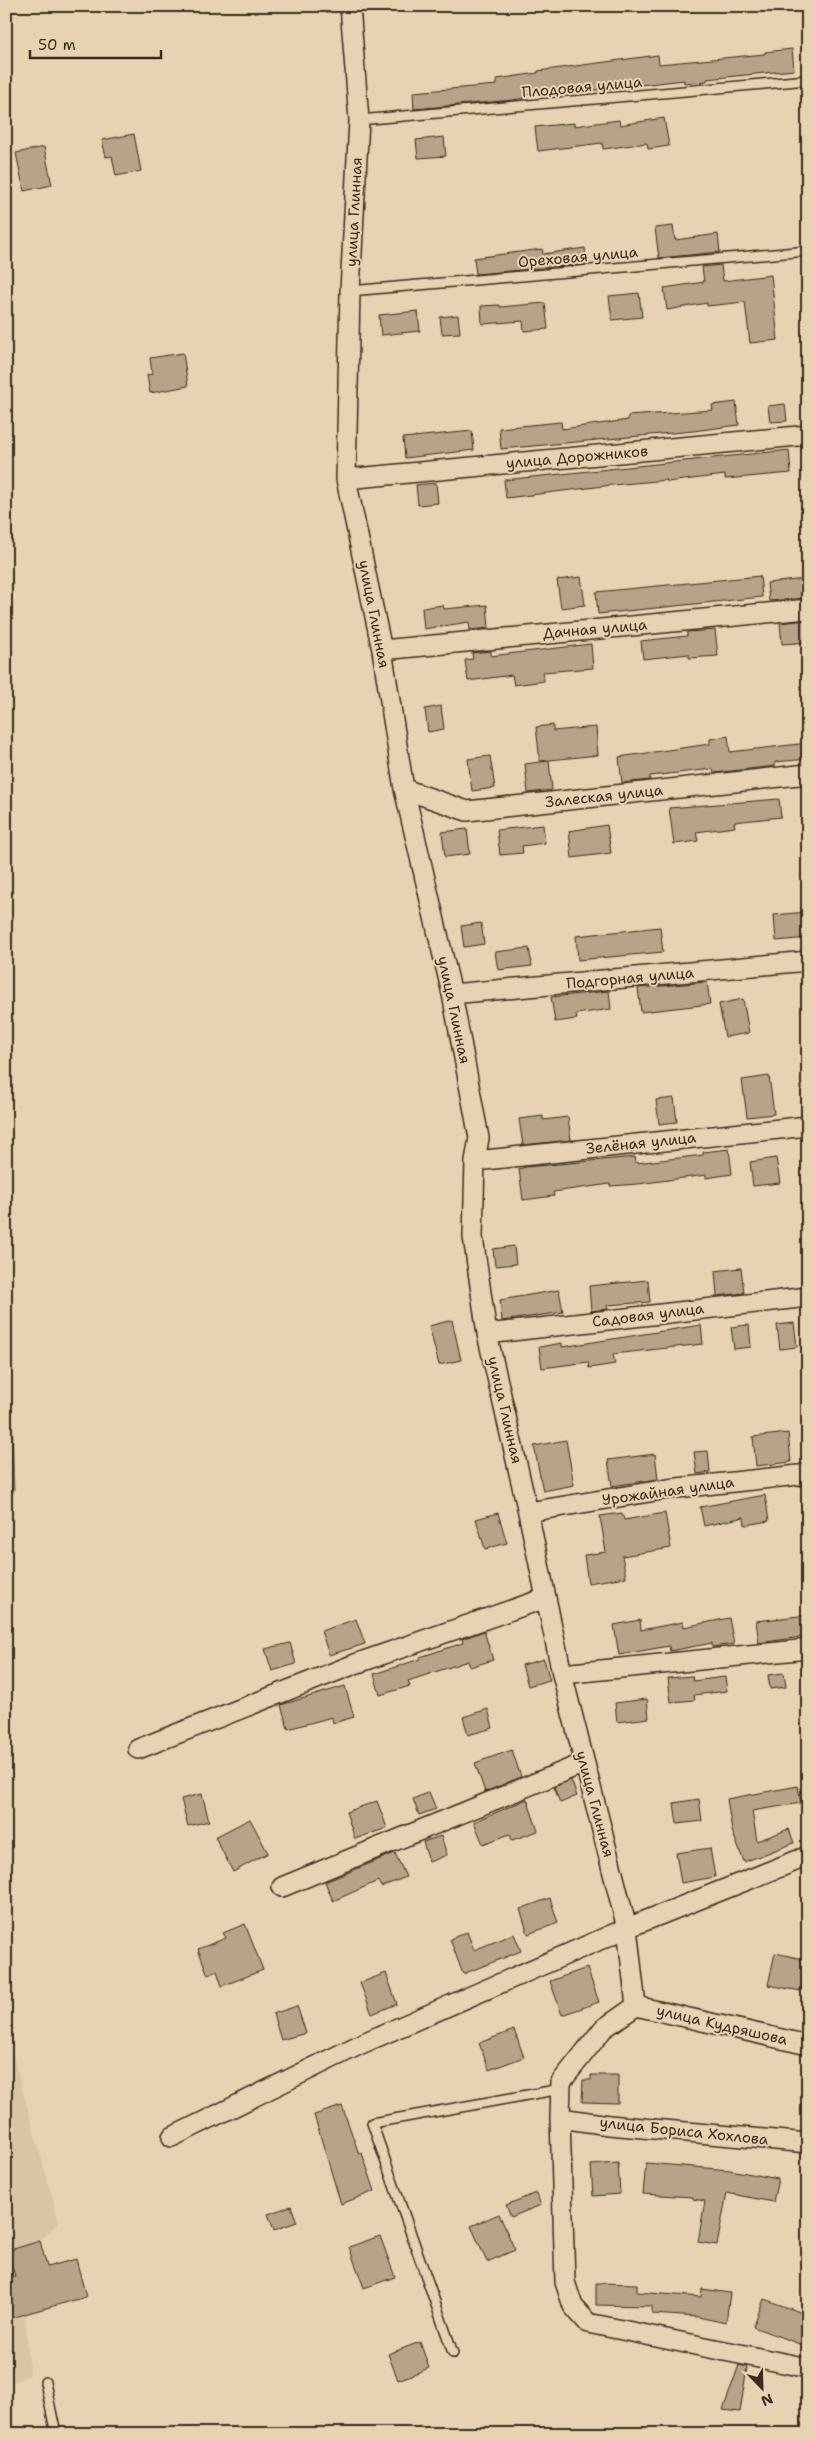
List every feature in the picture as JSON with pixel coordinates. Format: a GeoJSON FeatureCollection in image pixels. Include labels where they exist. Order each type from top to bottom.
{"type":"FeatureCollection","features":[{"type":"Feature","properties":{"kind":"street","name":"улица Глинная"},"geometry":{"type":"LineString","coordinates":[[350,6],[359,120],[350,290],[346,478],[382,650],[404,789],[452,994],[479,1138],[475,1161],[473,1237],[488,1334],[562,1674],[627,1928],[636,2006]]}},
{"type":"Feature","properties":{"kind":"street","name":"улица Дорожников"},"geometry":{"type":"LineString","coordinates":[[346,478],[808,434]]}},
{"type":"Feature","properties":{"kind":"street","name":"Дачная улица"},"geometry":{"type":"LineString","coordinates":[[382,650],[808,609]]}},
{"type":"Feature","properties":{"kind":"street","name":"Залеская улица"},"geometry":{"type":"LineString","coordinates":[[404,789],[467,810],[808,774]]}},
{"type":"Feature","properties":{"kind":"street","name":"Подгорная улица"},"geometry":{"type":"LineString","coordinates":[[452,994],[808,961]]}},
{"type":"Feature","properties":{"kind":"street","name":"Зелёная улица"},"geometry":{"type":"LineString","coordinates":[[475,1161],[808,1126]]}},
{"type":"Feature","properties":{"kind":"street","name":"Садовая улица"},"geometry":{"type":"LineString","coordinates":[[488,1334],[808,1297]]}},
{"type":"Feature","properties":{"kind":"street","name":"Урожайная улица"},"geometry":{"type":"LineString","coordinates":[[528,1512],[668,1489],[808,1474]]}},
{"type":"Feature","properties":{"kind":"street"},"geometry":{"type":"LineString","coordinates":[[138,1749],[355,1664],[546,1598]]}},
{"type":"Feature","properties":{"kind":"street"},"geometry":{"type":"LineString","coordinates":[[562,1674],[808,1649]]}},
{"type":"Feature","properties":{"kind":"street"},"geometry":{"type":"LineString","coordinates":[[282,1887],[584,1764]]}},
{"type":"Feature","properties":{"kind":"street"},"geometry":{"type":"LineString","coordinates":[[172,2137],[361,2044],[627,1928],[808,1856]]}},
{"type":"Feature","properties":{"kind":"street"},"geometry":{"type":"LineString","coordinates":[[636,2006],[603,2029],[561,2082],[560,2118],[565,2282],[573,2306],[588,2323],[808,2368]]}},
{"type":"Feature","properties":{"kind":"street","name":"улица Кудряшова"},"geometry":{"type":"LineString","coordinates":[[636,2006],[808,2045]]}},
{"type":"Feature","properties":{"kind":"street","name":"улица Бориса Хохлова"},"geometry":{"type":"LineString","coordinates":[[560,2118],[609,2125],[808,2143]]}},
{"type":"Feature","properties":{"kind":"lane","name":"Плодовая улица"},"geometry":{"type":"LineString","coordinates":[[359,120],[808,80]]}},
{"type":"Feature","properties":{"kind":"lane","name":"Ореховая улица"},"geometry":{"type":"LineString","coordinates":[[350,290],[808,251]]}},
{"type":"Feature","properties":{"kind":"lane"},"geometry":{"type":"LineString","coordinates":[[453,2352],[372,2123],[561,2089]]}},
{"type":"Feature","properties":{"kind":"lane"},"geometry":{"type":"LineString","coordinates":[[45,2382],[56,2434]]}},
{"type":"Feature","properties":{"kind":"shaded area"},"geometry":{"type":"Polygon","coordinates":[[[6,1355],[10,1366],[14,1490],[6,1507],[6,1355]]]}},
{"type":"Feature","properties":{"kind":"shaded area"},"geometry":{"type":"Polygon","coordinates":[[[6,2030],[59,2222],[21,2259],[30,2375],[6,2385],[6,2030]]]}},
{"type":"Feature","properties":{"kind":"building"},"geometry":{"type":"Polygon","coordinates":[[[792,49],[794,70],[707,79],[707,81],[684,83],[684,80],[579,92],[579,88],[524,95],[525,98],[513,100],[414,109],[413,92],[497,85],[497,79],[538,73],[538,71],[658,55],[659,64],[765,54],[765,52],[792,49]]]}},
{"type":"Feature","properties":{"kind":"building"},"geometry":{"type":"Polygon","coordinates":[[[664,118],[669,146],[648,149],[647,143],[603,149],[602,143],[538,151],[535,127],[574,123],[574,126],[619,120],[620,125],[664,118]]]}},
{"type":"Feature","properties":{"kind":"building"},"geometry":{"type":"Polygon","coordinates":[[[134,134],[141,171],[116,176],[112,156],[106,157],[102,140],[134,134]]]}},
{"type":"Feature","properties":{"kind":"building"},"geometry":{"type":"Polygon","coordinates":[[[444,137],[446,156],[418,158],[416,140],[444,137]]]}},
{"type":"Feature","properties":{"kind":"building"},"geometry":{"type":"Polygon","coordinates":[[[44,147],[52,185],[24,191],[16,153],[44,147]]]}},
{"type":"Feature","properties":{"kind":"building"},"geometry":{"type":"Polygon","coordinates":[[[673,226],[675,240],[718,234],[720,252],[659,258],[655,228],[673,226]]]}},
{"type":"Feature","properties":{"kind":"building"},"geometry":{"type":"Polygon","coordinates":[[[585,248],[587,264],[476,274],[474,258],[542,249],[543,254],[585,248]]]}},
{"type":"Feature","properties":{"kind":"building"},"geometry":{"type":"Polygon","coordinates":[[[721,265],[723,281],[771,275],[778,340],[750,343],[745,302],[707,306],[707,303],[667,310],[664,288],[704,282],[702,267],[721,265]]]}},
{"type":"Feature","properties":{"kind":"building"},"geometry":{"type":"Polygon","coordinates":[[[639,293],[642,317],[612,320],[609,296],[639,293]]]}},
{"type":"Feature","properties":{"kind":"building"},"geometry":{"type":"Polygon","coordinates":[[[545,303],[548,329],[524,331],[523,321],[482,324],[481,306],[500,305],[500,307],[545,303]]]}},
{"type":"Feature","properties":{"kind":"building"},"geometry":{"type":"Polygon","coordinates":[[[418,311],[420,331],[381,335],[379,315],[418,311]]]}},
{"type":"Feature","properties":{"kind":"building"},"geometry":{"type":"Polygon","coordinates":[[[458,315],[460,333],[442,334],[440,317],[458,315]]]}},
{"type":"Feature","properties":{"kind":"building"},"geometry":{"type":"Polygon","coordinates":[[[183,353],[188,386],[150,393],[147,375],[152,374],[150,358],[183,353]]]}},
{"type":"Feature","properties":{"kind":"building"},"geometry":{"type":"Polygon","coordinates":[[[736,402],[739,425],[501,449],[499,428],[561,422],[562,429],[628,420],[628,416],[713,410],[712,405],[736,402]]]}},
{"type":"Feature","properties":{"kind":"building"},"geometry":{"type":"Polygon","coordinates":[[[785,404],[787,421],[770,422],[768,406],[785,404]]]}},
{"type":"Feature","properties":{"kind":"building"},"geometry":{"type":"Polygon","coordinates":[[[472,431],[474,450],[405,458],[403,438],[472,431]]]}},
{"type":"Feature","properties":{"kind":"building"},"geometry":{"type":"Polygon","coordinates":[[[789,450],[791,473],[725,479],[725,475],[667,482],[667,480],[506,498],[504,480],[789,450]]]}},
{"type":"Feature","properties":{"kind":"building"},"geometry":{"type":"Polygon","coordinates":[[[436,483],[438,503],[418,505],[416,485],[436,483]]]}},
{"type":"Feature","properties":{"kind":"building"},"geometry":{"type":"Polygon","coordinates":[[[760,576],[762,597],[598,614],[596,592],[760,576]]]}},
{"type":"Feature","properties":{"kind":"building"},"geometry":{"type":"Polygon","coordinates":[[[581,577],[585,605],[561,608],[557,580],[581,577]]]}},
{"type":"Feature","properties":{"kind":"building"},"geometry":{"type":"Polygon","coordinates":[[[806,579],[808,598],[769,601],[767,583],[806,579]]]}},
{"type":"Feature","properties":{"kind":"building"},"geometry":{"type":"Polygon","coordinates":[[[443,605],[444,609],[487,605],[489,628],[470,630],[469,622],[424,629],[422,608],[443,605]]]}},
{"type":"Feature","properties":{"kind":"building"},"geometry":{"type":"Polygon","coordinates":[[[807,620],[808,642],[782,644],[780,623],[807,620]]]}},
{"type":"Feature","properties":{"kind":"building"},"geometry":{"type":"Polygon","coordinates":[[[715,630],[718,656],[689,658],[689,654],[643,659],[641,641],[687,636],[687,632],[715,630]]]}},
{"type":"Feature","properties":{"kind":"building"},"geometry":{"type":"Polygon","coordinates":[[[591,644],[593,668],[543,672],[544,681],[514,685],[512,675],[468,681],[465,660],[473,659],[472,653],[491,651],[491,656],[591,644]]]}},
{"type":"Feature","properties":{"kind":"building"},"geometry":{"type":"Polygon","coordinates":[[[441,706],[444,729],[428,732],[425,709],[441,706]]]}},
{"type":"Feature","properties":{"kind":"building"},"geometry":{"type":"Polygon","coordinates":[[[553,725],[553,731],[596,727],[598,755],[540,761],[536,727],[553,725]]]}},
{"type":"Feature","properties":{"kind":"building"},"geometry":{"type":"Polygon","coordinates":[[[728,736],[730,752],[808,743],[808,759],[775,762],[775,766],[714,773],[713,769],[650,776],[650,780],[622,783],[619,757],[710,744],[710,739],[728,736]]]}},
{"type":"Feature","properties":{"kind":"building"},"geometry":{"type":"Polygon","coordinates":[[[490,756],[495,788],[472,791],[468,759],[490,756]]]}},
{"type":"Feature","properties":{"kind":"building"},"geometry":{"type":"Polygon","coordinates":[[[549,761],[552,790],[528,793],[525,764],[549,761]]]}},
{"type":"Feature","properties":{"kind":"building"},"geometry":{"type":"Polygon","coordinates":[[[779,799],[781,817],[734,822],[735,827],[696,832],[698,841],[674,844],[669,808],[779,799]]]}},
{"type":"Feature","properties":{"kind":"building"},"geometry":{"type":"Polygon","coordinates":[[[543,825],[545,843],[522,846],[523,853],[500,855],[497,830],[543,825]]]}},
{"type":"Feature","properties":{"kind":"building"},"geometry":{"type":"Polygon","coordinates":[[[607,825],[611,853],[572,858],[569,831],[607,825]]]}},
{"type":"Feature","properties":{"kind":"building"},"geometry":{"type":"Polygon","coordinates":[[[467,829],[470,854],[445,857],[442,832],[467,829]]]}},
{"type":"Feature","properties":{"kind":"building"},"geometry":{"type":"Polygon","coordinates":[[[806,912],[808,938],[776,941],[774,915],[806,912]]]}},
{"type":"Feature","properties":{"kind":"building"},"geometry":{"type":"Polygon","coordinates":[[[481,923],[484,944],[464,947],[461,926],[481,923]]]}},
{"type":"Feature","properties":{"kind":"building"},"geometry":{"type":"Polygon","coordinates":[[[660,927],[663,952],[578,960],[576,936],[660,927]]]}},
{"type":"Feature","properties":{"kind":"building"},"geometry":{"type":"Polygon","coordinates":[[[529,948],[532,966],[498,970],[495,952],[529,948]]]}},
{"type":"Feature","properties":{"kind":"building"},"geometry":{"type":"Polygon","coordinates":[[[707,982],[710,1004],[641,1012],[638,988],[707,982]]]}},
{"type":"Feature","properties":{"kind":"building"},"geometry":{"type":"Polygon","coordinates":[[[609,991],[611,1009],[576,1014],[577,1019],[555,1022],[551,997],[609,991]]]}},
{"type":"Feature","properties":{"kind":"building"},"geometry":{"type":"Polygon","coordinates":[[[743,999],[749,1033],[725,1037],[719,1004],[743,999]]]}},
{"type":"Feature","properties":{"kind":"building"},"geometry":{"type":"Polygon","coordinates":[[[769,1076],[774,1114],[747,1117],[742,1080],[769,1076]]]}},
{"type":"Feature","properties":{"kind":"building"},"geometry":{"type":"Polygon","coordinates":[[[674,1098],[677,1122],[659,1124],[656,1100],[674,1098]]]}},
{"type":"Feature","properties":{"kind":"building"},"geometry":{"type":"Polygon","coordinates":[[[543,1116],[543,1120],[568,1117],[571,1140],[523,1145],[519,1119],[543,1116]]]}},
{"type":"Feature","properties":{"kind":"building"},"geometry":{"type":"Polygon","coordinates":[[[729,1149],[732,1174],[706,1178],[706,1175],[638,1184],[610,1186],[610,1184],[553,1192],[554,1196],[523,1200],[519,1169],[526,1167],[635,1157],[636,1163],[703,1155],[703,1152],[729,1149]]]}},
{"type":"Feature","properties":{"kind":"building"},"geometry":{"type":"Polygon","coordinates":[[[776,1158],[780,1183],[753,1186],[750,1162],[776,1158]]]}},
{"type":"Feature","properties":{"kind":"building"},"geometry":{"type":"Polygon","coordinates":[[[514,1246],[516,1264],[495,1266],[493,1249],[514,1246]]]}},
{"type":"Feature","properties":{"kind":"building"},"geometry":{"type":"Polygon","coordinates":[[[741,1268],[744,1293],[717,1296],[715,1271],[741,1268]]]}},
{"type":"Feature","properties":{"kind":"building"},"geometry":{"type":"Polygon","coordinates":[[[648,1280],[650,1302],[607,1305],[608,1309],[591,1311],[589,1286],[648,1280]]]}},
{"type":"Feature","properties":{"kind":"building"},"geometry":{"type":"Polygon","coordinates":[[[559,1290],[563,1312],[502,1321],[500,1300],[559,1290]]]}},
{"type":"Feature","properties":{"kind":"building"},"geometry":{"type":"Polygon","coordinates":[[[452,1320],[461,1360],[439,1365],[429,1326],[452,1320]]]}},
{"type":"Feature","properties":{"kind":"building"},"geometry":{"type":"Polygon","coordinates":[[[794,1323],[797,1347],[780,1349],[777,1325],[794,1323]]]}},
{"type":"Feature","properties":{"kind":"building"},"geometry":{"type":"Polygon","coordinates":[[[701,1325],[703,1344],[613,1354],[615,1364],[589,1368],[588,1362],[542,1368],[539,1347],[562,1343],[562,1347],[701,1325]]]}},
{"type":"Feature","properties":{"kind":"building"},"geometry":{"type":"Polygon","coordinates":[[[749,1325],[751,1347],[734,1349],[731,1327],[749,1325]]]}},
{"type":"Feature","properties":{"kind":"building"},"geometry":{"type":"Polygon","coordinates":[[[788,1433],[791,1462],[756,1466],[753,1437],[788,1433]]]}},
{"type":"Feature","properties":{"kind":"building"},"geometry":{"type":"Polygon","coordinates":[[[566,1440],[574,1485],[543,1491],[534,1446],[566,1440]]]}},
{"type":"Feature","properties":{"kind":"building"},"geometry":{"type":"Polygon","coordinates":[[[708,1451],[710,1472],[697,1474],[694,1452],[708,1451]]]}},
{"type":"Feature","properties":{"kind":"building"},"geometry":{"type":"Polygon","coordinates":[[[655,1454],[658,1479],[612,1486],[608,1460],[655,1454]]]}},
{"type":"Feature","properties":{"kind":"building"},"geometry":{"type":"Polygon","coordinates":[[[765,1495],[769,1521],[745,1525],[744,1517],[704,1526],[700,1507],[765,1495]]]}},
{"type":"Feature","properties":{"kind":"building"},"geometry":{"type":"Polygon","coordinates":[[[498,1513],[507,1543],[485,1549],[476,1519],[498,1513]]]}},
{"type":"Feature","properties":{"kind":"building"},"geometry":{"type":"Polygon","coordinates":[[[622,1513],[624,1520],[665,1513],[671,1548],[622,1556],[626,1577],[588,1583],[584,1555],[606,1552],[600,1516],[622,1513]]]}},
{"type":"Feature","properties":{"kind":"building"},"geometry":{"type":"Polygon","coordinates":[[[808,1615],[808,1636],[759,1643],[756,1621],[808,1615]]]}},
{"type":"Feature","properties":{"kind":"building"},"geometry":{"type":"Polygon","coordinates":[[[729,1618],[734,1644],[712,1647],[712,1643],[670,1651],[669,1646],[619,1655],[614,1625],[640,1620],[641,1630],[683,1622],[684,1627],[729,1618]]]}},
{"type":"Feature","properties":{"kind":"building"},"geometry":{"type":"Polygon","coordinates":[[[356,1619],[365,1644],[329,1655],[321,1631],[356,1619]]]}},
{"type":"Feature","properties":{"kind":"building"},"geometry":{"type":"Polygon","coordinates":[[[484,1631],[493,1660],[470,1667],[468,1661],[408,1681],[410,1686],[380,1695],[374,1674],[463,1643],[462,1639],[484,1631]]]}},
{"type":"Feature","properties":{"kind":"building"},"geometry":{"type":"Polygon","coordinates":[[[290,1643],[296,1664],[272,1671],[265,1649],[290,1643]]]}},
{"type":"Feature","properties":{"kind":"building"},"geometry":{"type":"Polygon","coordinates":[[[544,1659],[550,1680],[528,1686],[522,1665],[544,1659]]]}},
{"type":"Feature","properties":{"kind":"building"},"geometry":{"type":"Polygon","coordinates":[[[784,1673],[786,1687],[770,1689],[768,1675],[784,1673]]]}},
{"type":"Feature","properties":{"kind":"building"},"geometry":{"type":"Polygon","coordinates":[[[692,1676],[693,1681],[725,1677],[727,1691],[694,1695],[695,1700],[671,1702],[668,1678],[692,1676]]]}},
{"type":"Feature","properties":{"kind":"building"},"geometry":{"type":"Polygon","coordinates":[[[345,1686],[354,1717],[333,1723],[332,1717],[288,1729],[281,1705],[345,1686]]]}},
{"type":"Feature","properties":{"kind":"building"},"geometry":{"type":"Polygon","coordinates":[[[647,1699],[649,1718],[617,1722],[615,1703],[647,1699]]]}},
{"type":"Feature","properties":{"kind":"building"},"geometry":{"type":"Polygon","coordinates":[[[488,1709],[493,1728],[468,1735],[463,1717],[488,1709]]]}},
{"type":"Feature","properties":{"kind":"building"},"geometry":{"type":"Polygon","coordinates":[[[512,1750],[521,1777],[485,1792],[475,1763],[512,1750]]]}},
{"type":"Feature","properties":{"kind":"building"},"geometry":{"type":"Polygon","coordinates":[[[571,1780],[577,1796],[560,1803],[554,1787],[571,1780]]]}},
{"type":"Feature","properties":{"kind":"building"},"geometry":{"type":"Polygon","coordinates":[[[798,1786],[801,1803],[752,1811],[757,1841],[789,1829],[794,1843],[744,1862],[732,1831],[727,1799],[798,1786]]]}},
{"type":"Feature","properties":{"kind":"building"},"geometry":{"type":"Polygon","coordinates":[[[429,1792],[436,1809],[419,1815],[413,1799],[429,1792]]]}},
{"type":"Feature","properties":{"kind":"building"},"geometry":{"type":"Polygon","coordinates":[[[202,1794],[209,1821],[188,1826],[181,1799],[202,1794]]]}},
{"type":"Feature","properties":{"kind":"building"},"geometry":{"type":"Polygon","coordinates":[[[527,1799],[538,1831],[512,1840],[510,1834],[483,1844],[474,1822],[527,1799]]]}},
{"type":"Feature","properties":{"kind":"building"},"geometry":{"type":"Polygon","coordinates":[[[699,1799],[702,1821],[677,1824],[674,1803],[699,1799]]]}},
{"type":"Feature","properties":{"kind":"building"},"geometry":{"type":"Polygon","coordinates":[[[377,1801],[387,1828],[355,1839],[346,1812],[377,1801]]]}},
{"type":"Feature","properties":{"kind":"building"},"geometry":{"type":"Polygon","coordinates":[[[250,1819],[268,1853],[233,1872],[215,1837],[250,1819]]]}},
{"type":"Feature","properties":{"kind":"building"},"geometry":{"type":"Polygon","coordinates":[[[441,1836],[447,1855],[429,1862],[423,1842],[441,1836]]]}},
{"type":"Feature","properties":{"kind":"building"},"geometry":{"type":"Polygon","coordinates":[[[710,1848],[715,1877],[681,1883],[676,1853],[710,1848]]]}},
{"type":"Feature","properties":{"kind":"building"},"geometry":{"type":"Polygon","coordinates":[[[395,1853],[406,1877],[381,1887],[378,1881],[333,1901],[325,1882],[395,1853]]]}},
{"type":"Feature","properties":{"kind":"building"},"geometry":{"type":"Polygon","coordinates":[[[550,1898],[558,1923],[528,1934],[520,1909],[550,1898]]]}},
{"type":"Feature","properties":{"kind":"building"},"geometry":{"type":"Polygon","coordinates":[[[245,1924],[263,1970],[222,1986],[217,1971],[208,1975],[198,1949],[226,1938],[223,1933],[245,1924]]]}},
{"type":"Feature","properties":{"kind":"building"},"geometry":{"type":"Polygon","coordinates":[[[467,1932],[474,1950],[514,1934],[521,1951],[463,1974],[450,1939],[467,1932]]]}},
{"type":"Feature","properties":{"kind":"building"},"geometry":{"type":"Polygon","coordinates":[[[775,1953],[808,1960],[801,1991],[768,1985],[775,1953]]]}},
{"type":"Feature","properties":{"kind":"building"},"geometry":{"type":"Polygon","coordinates":[[[587,1968],[599,2002],[562,2015],[550,1981],[587,1968]]]}},
{"type":"Feature","properties":{"kind":"building"},"geometry":{"type":"Polygon","coordinates":[[[386,1973],[397,2004],[372,2014],[360,1983],[386,1973]]]}},
{"type":"Feature","properties":{"kind":"building"},"geometry":{"type":"Polygon","coordinates":[[[297,2006],[306,2033],[281,2040],[273,2014],[297,2006]]]}},
{"type":"Feature","properties":{"kind":"building"},"geometry":{"type":"Polygon","coordinates":[[[514,2030],[524,2057],[489,2070],[479,2043],[514,2030]]]}},
{"type":"Feature","properties":{"kind":"building"},"geometry":{"type":"Polygon","coordinates":[[[591,2075],[618,2075],[618,2103],[582,2102],[583,2080],[591,2080],[591,2075]]]}},
{"type":"Feature","properties":{"kind":"building"},"geometry":{"type":"Polygon","coordinates":[[[342,2106],[359,2154],[362,2153],[375,2191],[341,2204],[314,2115],[342,2106]]]}},
{"type":"Feature","properties":{"kind":"building"},"geometry":{"type":"Polygon","coordinates":[[[618,2163],[620,2194],[593,2196],[591,2165],[618,2163]]]}},
{"type":"Feature","properties":{"kind":"building"},"geometry":{"type":"Polygon","coordinates":[[[646,2163],[730,2170],[778,2179],[773,2202],[727,2193],[717,2245],[698,2242],[705,2201],[693,2199],[693,2197],[643,2194],[646,2163]]]}},
{"type":"Feature","properties":{"kind":"building"},"geometry":{"type":"Polygon","coordinates":[[[536,2193],[541,2205],[511,2217],[506,2205],[536,2193]]]}},
{"type":"Feature","properties":{"kind":"building"},"geometry":{"type":"Polygon","coordinates":[[[291,2206],[297,2222],[274,2230],[268,2214],[291,2206]]]}},
{"type":"Feature","properties":{"kind":"building"},"geometry":{"type":"Polygon","coordinates":[[[499,2214],[515,2250],[487,2262],[471,2226],[499,2214]]]}},
{"type":"Feature","properties":{"kind":"building"},"geometry":{"type":"Polygon","coordinates":[[[380,2236],[395,2277],[364,2288],[349,2247],[380,2236]]]}},
{"type":"Feature","properties":{"kind":"building"},"geometry":{"type":"Polygon","coordinates":[[[40,2241],[47,2267],[76,2259],[86,2297],[10,2318],[6,2303],[6,2278],[15,2276],[7,2251],[40,2241]]]}},
{"type":"Feature","properties":{"kind":"building"},"geometry":{"type":"Polygon","coordinates":[[[596,2283],[637,2284],[637,2292],[701,2297],[702,2289],[730,2293],[726,2323],[698,2317],[652,2314],[652,2306],[596,2305],[596,2283]]]}},
{"type":"Feature","properties":{"kind":"building"},"geometry":{"type":"Polygon","coordinates":[[[764,2299],[808,2315],[808,2347],[753,2327],[764,2299]]]}},
{"type":"Feature","properties":{"kind":"building"},"geometry":{"type":"Polygon","coordinates":[[[420,2342],[429,2368],[398,2380],[388,2354],[420,2342]]]}},
{"type":"Feature","properties":{"kind":"building"},"geometry":{"type":"Polygon","coordinates":[[[739,2365],[747,2367],[740,2412],[723,2410],[739,2365]]]}}]}
